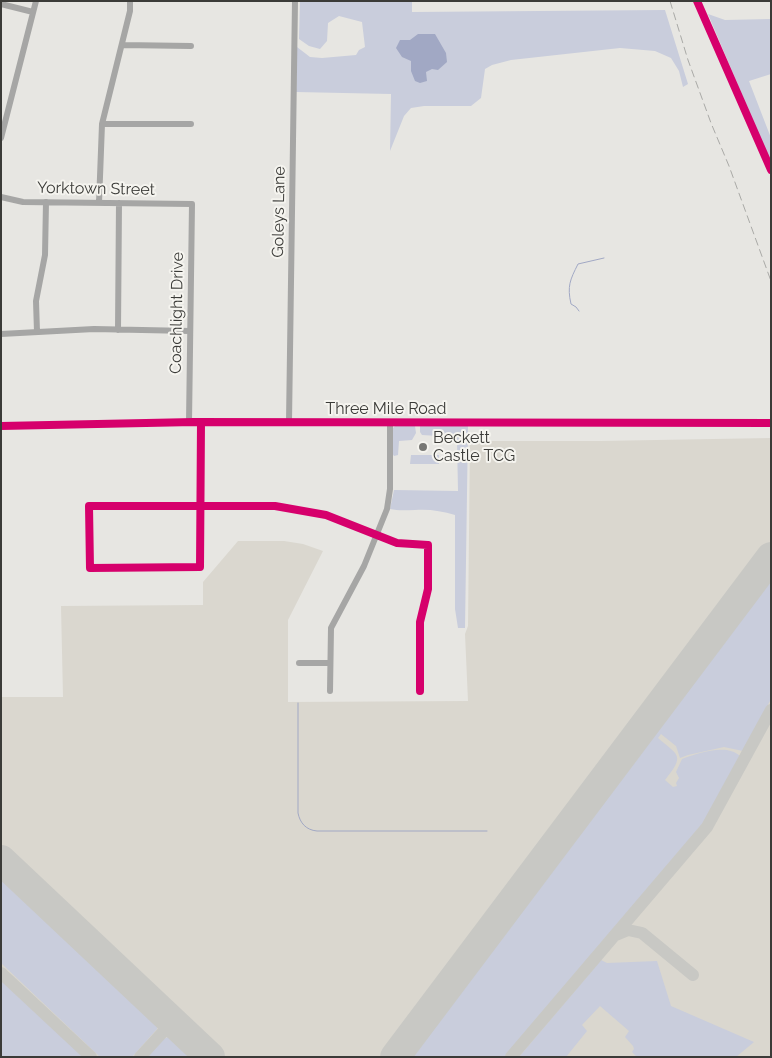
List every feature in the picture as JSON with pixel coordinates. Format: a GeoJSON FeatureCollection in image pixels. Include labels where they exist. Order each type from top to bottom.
{"type":"FeatureCollection","features":[{"type":"Feature","properties":{"kind":"street"},"geometry":{"type":"LineString","coordinates":[[1,138],[3,123],[36,1]]}},
{"type":"Feature","properties":{"kind":"street"},"geometry":{"type":"LineString","coordinates":[[100,203],[102,124],[130,11],[130,1]]}},
{"type":"Feature","properties":{"kind":"street","name":"Goleys Lane"},"geometry":{"type":"LineString","coordinates":[[289,422],[295,1]]}},
{"type":"Feature","properties":{"kind":"street"},"geometry":{"type":"LineString","coordinates":[[1,4],[33,12]]}},
{"type":"Feature","properties":{"kind":"street"},"geometry":{"type":"LineString","coordinates":[[122,45],[191,46]]}},
{"type":"Feature","properties":{"kind":"street"},"geometry":{"type":"LineString","coordinates":[[102,124],[190,124]]}},
{"type":"Feature","properties":{"kind":"street","name":"Yorktown Street"},"geometry":{"type":"LineString","coordinates":[[1,198],[24,202],[192,204]]}},
{"type":"Feature","properties":{"kind":"street"},"geometry":{"type":"LineString","coordinates":[[37,332],[36,301],[45,255],[46,202]]}},
{"type":"Feature","properties":{"kind":"street"},"geometry":{"type":"LineString","coordinates":[[118,330],[120,203]]}},
{"type":"Feature","properties":{"kind":"street","name":"Coachlight Drive"},"geometry":{"type":"LineString","coordinates":[[189,422],[192,204]]}},
{"type":"Feature","properties":{"kind":"street"},"geometry":{"type":"LineString","coordinates":[[1,334],[118,330],[190,330]]}},
{"type":"Feature","properties":{"kind":"street","name":"Three Mile Road"},"geometry":{"type":"LineString","coordinates":[[1,426],[189,422],[771,423]]}},
{"type":"Feature","properties":{"kind":"street"},"geometry":{"type":"LineString","coordinates":[[200,422],[200,504],[200,567],[90,568],[89,506],[200,504],[258,505],[292,508],[326,516],[397,543],[428,545],[428,588],[420,618],[420,691]]}},
{"type":"Feature","properties":{"kind":"street"},"geometry":{"type":"LineString","coordinates":[[330,691],[330,634],[334,622],[364,566],[384,518],[389,499],[390,422]]}},
{"type":"Feature","properties":{"kind":"street"},"geometry":{"type":"LineString","coordinates":[[299,663],[330,663]]}},
{"type":"Feature","properties":{"kind":"shaded area"},"geometry":{"type":"Polygon","coordinates":[[[300,1],[412,1],[412,12],[665,10],[688,84],[683,87],[679,71],[671,58],[655,51],[620,48],[511,60],[485,69],[481,98],[471,106],[424,106],[411,108],[404,116],[390,151],[391,94],[296,92],[297,47],[310,57],[322,58],[356,55],[359,50],[365,47],[362,22],[339,16],[328,23],[327,41],[320,49],[309,46],[299,39],[300,1]]]}},
{"type":"Feature","properties":{"kind":"shaded area"},"geometry":{"type":"Polygon","coordinates":[[[708,14],[725,20],[771,19],[771,74],[749,81],[771,138],[771,163],[708,14]]]}},
{"type":"Feature","properties":{"kind":"shaded area"},"geometry":{"type":"Polygon","coordinates":[[[395,426],[415,426],[416,433],[412,440],[399,441],[398,455],[394,456],[392,453],[392,429],[395,426]]]}},
{"type":"Feature","properties":{"kind":"shaded area"},"geometry":{"type":"Polygon","coordinates":[[[420,426],[468,426],[465,628],[458,628],[455,609],[455,515],[430,510],[390,509],[394,490],[458,491],[457,440],[454,437],[422,435],[420,426]]]}},
{"type":"Feature","properties":{"kind":"shaded area"},"geometry":{"type":"Polygon","coordinates":[[[771,438],[771,1057],[1,1057],[1,697],[63,697],[61,606],[203,605],[203,582],[238,541],[284,541],[303,544],[323,551],[288,620],[288,702],[468,701],[465,634],[468,626],[470,441],[771,438]]]}},
{"type":"Feature","properties":{"kind":"shaded area"},"geometry":{"type":"Polygon","coordinates":[[[411,455],[439,455],[439,464],[410,464],[411,455]]]}},
{"type":"Feature","properties":{"kind":"shaded area"},"geometry":{"type":"Polygon","coordinates":[[[771,573],[771,699],[743,751],[724,747],[688,755],[680,758],[676,746],[661,734],[658,738],[677,756],[675,765],[665,780],[673,787],[677,786],[676,783],[679,778],[676,772],[682,759],[712,750],[728,750],[740,756],[703,823],[504,1057],[407,1057],[771,573]]]}},
{"type":"Feature","properties":{"kind":"shaded area"},"geometry":{"type":"Polygon","coordinates":[[[1,872],[155,1017],[157,1029],[132,1057],[100,1057],[1,963],[1,872]]]}},
{"type":"Feature","properties":{"kind":"shaded area"},"geometry":{"type":"Polygon","coordinates":[[[601,960],[607,963],[657,961],[671,1006],[754,1042],[736,1057],[637,1057],[632,1052],[633,1046],[625,1037],[629,1031],[600,1006],[582,1025],[587,1031],[566,1057],[519,1057],[601,960]]]}},
{"type":"Feature","properties":{"kind":"shaded area"},"geometry":{"type":"Polygon","coordinates":[[[1,978],[85,1057],[1,1057],[1,978]]]}},
{"type":"Feature","properties":{"kind":"shaded area"},"geometry":{"type":"Polygon","coordinates":[[[170,1036],[178,1039],[197,1057],[146,1057],[162,1040],[170,1036]]]}},
{"type":"Feature","properties":{"kind":"water"},"geometry":{"type":"Polygon","coordinates":[[[418,34],[435,34],[446,53],[447,62],[438,70],[432,69],[426,72],[427,81],[420,83],[415,81],[411,71],[411,61],[402,57],[396,48],[400,40],[410,40],[418,34]]]}},
{"type":"Feature","properties":{"kind":"waterway"},"geometry":{"type":"LineString","coordinates":[[579,311],[571,304],[569,292],[575,270],[578,264],[604,258]]}},
{"type":"Feature","properties":{"kind":"waterway"},"geometry":{"type":"LineString","coordinates":[[298,703],[298,813],[300,820],[307,828],[317,831],[487,831]]}},
{"type":"Feature","properties":{"kind":"taxiway"},"geometry":{"type":"LineString","coordinates":[[511,1057],[707,827],[771,710]]}},
{"type":"Feature","properties":{"kind":"taxiway"},"geometry":{"type":"LineString","coordinates":[[616,935],[628,930],[642,933],[693,975]]}},
{"type":"Feature","properties":{"kind":"taxiway"},"geometry":{"type":"LineString","coordinates":[[1,973],[91,1057]]}},
{"type":"Feature","properties":{"kind":"taxiway"},"geometry":{"type":"LineString","coordinates":[[140,1057],[173,1021]]}},
{"type":"Feature","properties":{"kind":"runway"},"geometry":{"type":"LineString","coordinates":[[395,1057],[771,557]]}},
{"type":"Feature","properties":{"kind":"runway"},"geometry":{"type":"LineString","coordinates":[[1,860],[210,1057]]}},
{"type":"Feature","properties":{"kind":"railway"},"geometry":{"type":"LineString","coordinates":[[670,1],[688,60],[771,281]]}},
{"type":"Feature","properties":{"kind":"cycle path"},"geometry":{"type":"LineString","coordinates":[[697,1],[771,170]]}},
{"type":"Feature","properties":{"kind":"cycle path"},"geometry":{"type":"LineString","coordinates":[[1,426],[194,422],[771,423]]}},
{"type":"Feature","properties":{"kind":"cycle path"},"geometry":{"type":"LineString","coordinates":[[201,422],[200,567],[90,568],[89,506],[275,506],[326,515],[397,543],[428,545],[428,589],[420,622],[420,691]]}},
{"type":"Feature","properties":{"kind":"place","name":"Beckett Castle TCG"},"geometry":{"type":"Point","coordinates":[423,447]}}]}
